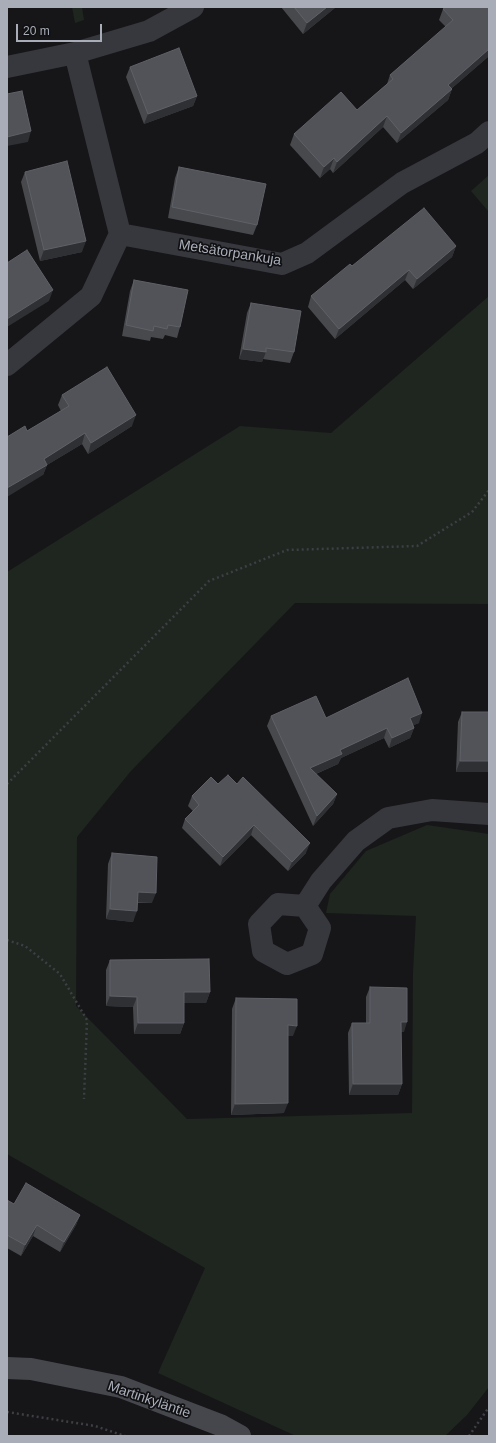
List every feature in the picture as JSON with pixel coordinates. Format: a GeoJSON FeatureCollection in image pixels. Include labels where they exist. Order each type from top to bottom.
{"type":"FeatureCollection","features":[{"type":"Feature","properties":{"kind":"street"},"geometry":{"type":"LineString","coordinates":[[7,67],[75,53],[149,31],[193,7]]}},
{"type":"Feature","properties":{"kind":"street"},"geometry":{"type":"LineString","coordinates":[[7,365],[91,296],[120,234],[75,53]]}},
{"type":"Feature","properties":{"kind":"street","name":"Metsätorpankuja"},"geometry":{"type":"LineString","coordinates":[[120,234],[282,264],[307,253],[402,183],[477,143],[489,132]]}},
{"type":"Feature","properties":{"kind":"street"},"geometry":{"type":"LineString","coordinates":[[305,906],[321,881],[356,841],[388,818],[432,810],[489,814]]}},
{"type":"Feature","properties":{"kind":"street","name":"Martinkyläntie"},"geometry":{"type":"LineString","coordinates":[[7,1368],[31,1370],[121,1387],[220,1425],[240,1436]]}},
{"type":"Feature","properties":{"kind":"path"},"geometry":{"type":"LineString","coordinates":[[7,784],[209,581],[287,550],[417,546],[472,512],[489,490]]}},
{"type":"Feature","properties":{"kind":"path"},"geometry":{"type":"LineString","coordinates":[[7,940],[25,946],[60,974],[87,1020],[84,1099]]}},
{"type":"Feature","properties":{"kind":"path"},"geometry":{"type":"LineString","coordinates":[[468,1436],[489,1407]]}},
{"type":"Feature","properties":{"kind":"path"},"geometry":{"type":"LineString","coordinates":[[7,1412],[95,1426],[125,1436]]}},
{"type":"Feature","properties":{"kind":"shaded area"},"geometry":{"type":"Polygon","coordinates":[[[72,7],[82,7],[84,20],[75,23],[72,7]]]}},
{"type":"Feature","properties":{"kind":"shaded area"},"geometry":{"type":"Polygon","coordinates":[[[489,175],[489,212],[471,191],[489,175]]]}},
{"type":"Feature","properties":{"kind":"shaded area"},"geometry":{"type":"Polygon","coordinates":[[[489,296],[489,604],[295,603],[131,771],[77,837],[76,1006],[187,1119],[412,1113],[413,973],[416,916],[326,913],[330,894],[366,851],[427,825],[489,834],[489,1387],[467,1415],[445,1436],[296,1436],[158,1373],[205,1268],[7,1154],[7,572],[240,426],[331,433],[489,296]]]}},
{"type":"Feature","properties":{"kind":"building"},"geometry":{"type":"Polygon","coordinates":[[[294,7],[327,7],[307,23],[294,7]]]}},
{"type":"Feature","properties":{"kind":"building"},"geometry":{"type":"Polygon","coordinates":[[[446,7],[489,7],[489,49],[448,85],[452,89],[401,133],[387,116],[337,162],[334,158],[324,167],[294,134],[341,92],[357,110],[393,79],[390,75],[453,20],[443,9],[446,7]]]}},
{"type":"Feature","properties":{"kind":"building"},"geometry":{"type":"Polygon","coordinates":[[[179,48],[197,96],[148,114],[130,67],[179,48]]]}},
{"type":"Feature","properties":{"kind":"building"},"geometry":{"type":"Polygon","coordinates":[[[22,91],[31,131],[7,137],[7,94],[22,91]]]}},
{"type":"Feature","properties":{"kind":"building"},"geometry":{"type":"Polygon","coordinates":[[[67,161],[86,241],[44,250],[25,172],[67,161]]]}},
{"type":"Feature","properties":{"kind":"building"},"geometry":{"type":"Polygon","coordinates":[[[179,167],[266,184],[257,225],[172,207],[179,167]]]}},
{"type":"Feature","properties":{"kind":"building"},"geometry":{"type":"Polygon","coordinates":[[[424,208],[456,246],[417,279],[409,270],[339,329],[311,296],[350,264],[352,266],[424,208]]]}},
{"type":"Feature","properties":{"kind":"building"},"geometry":{"type":"Polygon","coordinates":[[[27,250],[53,290],[7,319],[7,263],[27,250]]]}},
{"type":"Feature","properties":{"kind":"building"},"geometry":{"type":"Polygon","coordinates":[[[134,280],[188,290],[180,327],[168,325],[167,329],[154,326],[153,331],[126,325],[134,280]]]}},
{"type":"Feature","properties":{"kind":"building"},"geometry":{"type":"Polygon","coordinates":[[[251,303],[301,311],[294,352],[266,348],[266,352],[243,349],[251,303]]]}},
{"type":"Feature","properties":{"kind":"building"},"geometry":{"type":"Polygon","coordinates":[[[107,367],[136,415],[91,443],[85,433],[44,459],[47,465],[7,488],[7,437],[25,426],[27,431],[69,406],[62,395],[107,367]]]}},
{"type":"Feature","properties":{"kind":"building"},"geometry":{"type":"Polygon","coordinates":[[[408,678],[422,713],[410,718],[414,728],[392,738],[387,728],[340,750],[342,754],[310,768],[337,794],[317,816],[271,716],[316,696],[326,718],[408,678]]]}},
{"type":"Feature","properties":{"kind":"building"},"geometry":{"type":"Polygon","coordinates":[[[462,712],[489,712],[489,761],[460,761],[462,712]]]}},
{"type":"Feature","properties":{"kind":"building"},"geometry":{"type":"Polygon","coordinates":[[[228,775],[237,784],[243,777],[310,843],[292,862],[254,825],[223,857],[185,819],[199,805],[192,796],[211,777],[218,784],[228,775]]]}},
{"type":"Feature","properties":{"kind":"building"},"geometry":{"type":"Polygon","coordinates":[[[112,853],[157,857],[156,893],[138,892],[137,911],[110,909],[112,853]]]}},
{"type":"Feature","properties":{"kind":"building"},"geometry":{"type":"Polygon","coordinates":[[[209,959],[210,992],[184,992],[184,1023],[138,1023],[137,997],[110,996],[110,960],[209,959]]]}},
{"type":"Feature","properties":{"kind":"building"},"geometry":{"type":"Polygon","coordinates":[[[370,987],[407,988],[407,1022],[401,1022],[402,1084],[353,1084],[352,1023],[370,1023],[370,987]]]}},
{"type":"Feature","properties":{"kind":"building"},"geometry":{"type":"Polygon","coordinates":[[[236,998],[297,999],[297,1026],[288,1025],[288,1103],[235,1104],[236,998]]]}},
{"type":"Feature","properties":{"kind":"building"},"geometry":{"type":"Polygon","coordinates":[[[26,1183],[80,1215],[64,1242],[37,1225],[25,1245],[7,1235],[7,1200],[14,1204],[26,1183]]]}}]}
